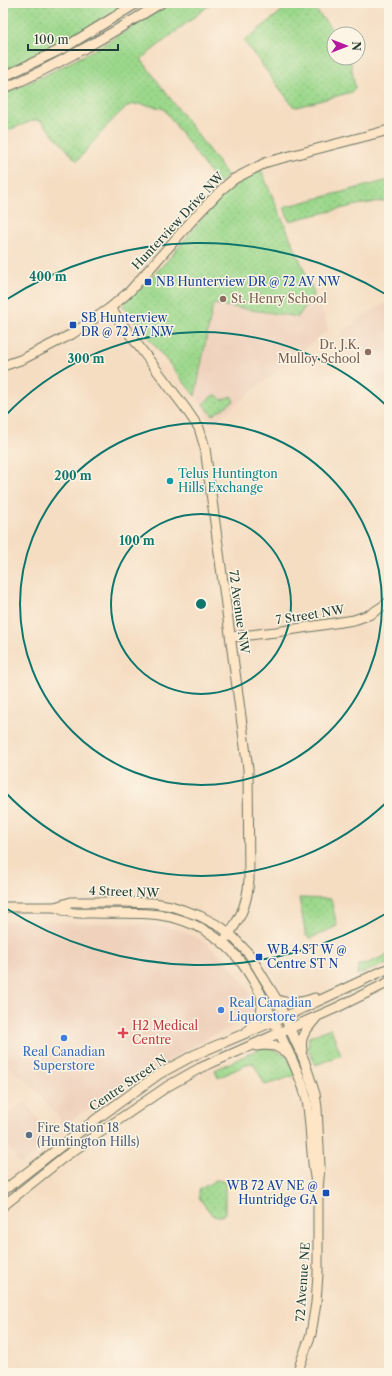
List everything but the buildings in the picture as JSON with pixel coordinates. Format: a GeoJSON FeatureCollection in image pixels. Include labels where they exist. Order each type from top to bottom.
{"type":"FeatureCollection","features":[{"type":"Feature","properties":{"kind":"main road"},"geometry":{"type":"LineString","coordinates":[[3,77],[64,48],[137,3]]}},
{"type":"Feature","properties":{"kind":"main road"},"geometry":{"type":"LineString","coordinates":[[3,89],[38,74],[100,40],[161,3]]}},
{"type":"Feature","properties":{"kind":"main road","name":"Hunterview Drive NW"},"geometry":{"type":"LineString","coordinates":[[3,366],[23,359],[72,334],[110,308],[130,291],[195,217],[222,189],[234,179],[267,162],[389,130]]}},
{"type":"Feature","properties":{"kind":"main road","name":"72 Avenue NW"},"geometry":{"type":"LineString","coordinates":[[110,308],[176,394],[199,428],[205,448],[210,476],[248,769],[249,880],[247,897],[241,917],[223,942]]}},
{"type":"Feature","properties":{"kind":"main road","name":"7 Street NW"},"geometry":{"type":"LineString","coordinates":[[231,637],[276,632],[354,620],[371,614],[389,602]]}},
{"type":"Feature","properties":{"kind":"main road","name":"4 Street NW"},"geometry":{"type":"LineString","coordinates":[[55,907],[71,902],[154,903],[171,906],[200,916],[221,927],[230,934],[249,954],[277,1000],[284,1018]]}},
{"type":"Feature","properties":{"kind":"main road","name":"4 Street NW"},"geometry":{"type":"LineString","coordinates":[[3,907],[55,907],[71,912],[147,914],[174,918],[202,928],[223,942],[242,963],[260,991],[275,1022]]}},
{"type":"Feature","properties":{"kind":"main road","name":"Centre Street N"},"geometry":{"type":"LineString","coordinates":[[3,1191],[95,1120],[160,1074],[194,1055],[284,1018],[389,968]]}},
{"type":"Feature","properties":{"kind":"main road"},"geometry":{"type":"LineString","coordinates":[[277,1000],[289,1003],[303,1001],[314,998],[347,983],[359,982]]}},
{"type":"Feature","properties":{"kind":"main road","name":"Centre Street N"},"geometry":{"type":"LineString","coordinates":[[3,1206],[64,1157],[168,1086],[200,1068],[318,1016],[389,982]]}},
{"type":"Feature","properties":{"kind":"main road"},"geometry":{"type":"LineString","coordinates":[[245,1033],[258,1020],[261,1014],[260,991]]}},
{"type":"Feature","properties":{"kind":"main road"},"geometry":{"type":"LineString","coordinates":[[304,1060],[301,1043],[302,1038],[304,1033],[318,1016]]}},
{"type":"Feature","properties":{"kind":"main road","name":"72 Avenue NE"},"geometry":{"type":"LineString","coordinates":[[284,1018],[304,1060],[315,1094],[320,1166],[318,1190],[318,1266],[316,1303],[311,1334],[297,1373]]}},
{"type":"Feature","properties":{"kind":"main road","name":"72 Avenue NE"},"geometry":{"type":"LineString","coordinates":[[275,1022],[298,1073],[307,1102],[312,1132],[313,1168],[318,1190]]}},
{"type":"Feature","properties":{"kind":"main road"},"geometry":{"type":"LineString","coordinates":[[252,1045],[275,1046],[288,1053]]}},
{"type":"Feature","properties":{"kind":"shaded area","name":"St. Henry School"},"geometry":{"type":"Polygon","coordinates":[[[261,170],[314,293],[328,330],[214,422],[210,423],[201,402],[123,306],[125,302],[167,261],[210,209],[238,183],[261,170]]]}},
{"type":"Feature","properties":{"kind":"shaded area","name":"Dr. J.K. Mulloy School"},"geometry":{"type":"Polygon","coordinates":[[[389,302],[389,402],[366,371],[353,361],[339,340],[342,333],[357,321],[371,311],[389,302]]]}},
{"type":"Feature","properties":{"kind":"shaded area"},"geometry":{"type":"Polygon","coordinates":[[[3,921],[146,924],[177,929],[205,942],[221,956],[243,982],[254,1001],[253,1013],[245,1021],[207,1038],[167,1061],[112,1096],[78,1115],[66,1126],[30,1084],[3,1063],[3,921]]]}},
{"type":"Feature","properties":{"kind":"shaded area"},"geometry":{"type":"Polygon","coordinates":[[[25,1101],[52,1139],[20,1164],[3,1140],[3,1118],[25,1101]]]}},
{"type":"Feature","properties":{"kind":"green space"},"geometry":{"type":"Polygon","coordinates":[[[3,3],[129,3],[63,42],[3,72],[3,3]]]}},
{"type":"Feature","properties":{"kind":"green space"},"geometry":{"type":"Polygon","coordinates":[[[168,3],[212,3],[141,59],[228,176],[218,184],[164,109],[156,107],[142,104],[130,105],[111,122],[77,161],[41,121],[35,120],[3,132],[3,94],[46,75],[88,53],[129,29],[168,3]]]}},
{"type":"Feature","properties":{"kind":"green space"},"geometry":{"type":"Polygon","coordinates":[[[292,3],[310,3],[329,26],[326,26],[326,66],[351,66],[355,88],[351,92],[297,107],[293,106],[244,41],[292,3]]]}},
{"type":"Feature","properties":{"kind":"green space","name":"St. Henry School"},"geometry":{"type":"Polygon","coordinates":[[[261,170],[314,293],[298,317],[213,304],[195,396],[123,306],[125,302],[167,261],[222,195],[249,176],[261,170]]]}},
{"type":"Feature","properties":{"kind":"green space"},"geometry":{"type":"Polygon","coordinates":[[[389,180],[389,200],[357,205],[289,221],[284,207],[389,180]]]}},
{"type":"Feature","properties":{"kind":"green space"},"geometry":{"type":"Polygon","coordinates":[[[217,395],[222,400],[231,396],[234,401],[213,415],[203,404],[212,396],[217,395]]]}},
{"type":"Feature","properties":{"kind":"green space"},"geometry":{"type":"Polygon","coordinates":[[[299,898],[331,899],[337,926],[311,938],[306,936],[299,898]]]}},
{"type":"Feature","properties":{"kind":"green space"},"geometry":{"type":"Polygon","coordinates":[[[389,954],[389,963],[357,975],[358,965],[364,965],[389,954]]]}},
{"type":"Feature","properties":{"kind":"green space"},"geometry":{"type":"Polygon","coordinates":[[[331,1028],[341,1055],[316,1065],[308,1049],[309,1037],[331,1028]]]}},
{"type":"Feature","properties":{"kind":"green space"},"geometry":{"type":"Polygon","coordinates":[[[266,1047],[286,1055],[296,1075],[265,1085],[254,1064],[250,1063],[218,1078],[215,1070],[266,1047]]]}},
{"type":"Feature","properties":{"kind":"green space"},"geometry":{"type":"Polygon","coordinates":[[[216,1180],[223,1181],[225,1184],[225,1213],[222,1216],[213,1216],[199,1198],[199,1190],[216,1180]]]}},
{"type":"Feature","properties":{"kind":"place","name":"NB Hunterview DR @ 72 AV NW"},"geometry":{"type":"Point","coordinates":[148,282]}},
{"type":"Feature","properties":{"kind":"place","name":"St. Henry School"},"geometry":{"type":"Point","coordinates":[223,299]}},
{"type":"Feature","properties":{"kind":"place","name":"SB Hunterview DR @ 72 AV NW"},"geometry":{"type":"Point","coordinates":[73,325]}},
{"type":"Feature","properties":{"kind":"place","name":"Dr. J.K. Mulloy School"},"geometry":{"type":"Point","coordinates":[368,352]}},
{"type":"Feature","properties":{"kind":"place","name":"Telus Huntington Hills Exchange"},"geometry":{"type":"Point","coordinates":[170,481]}},
{"type":"Feature","properties":{"kind":"place","name":"WB 4 ST W @ Centre ST N"},"geometry":{"type":"Point","coordinates":[259,957]}},
{"type":"Feature","properties":{"kind":"place","name":"Real Canadian Liquorstore"},"geometry":{"type":"Point","coordinates":[221,1010]}},
{"type":"Feature","properties":{"kind":"place","name":"H2 Medical Centre"},"geometry":{"type":"Point","coordinates":[123,1033]}},
{"type":"Feature","properties":{"kind":"place","name":"Real Canadian Superstore"},"geometry":{"type":"Point","coordinates":[64,1038]}},
{"type":"Feature","properties":{"kind":"place","name":"Fire Station 18 (Huntington Hills)"},"geometry":{"type":"Point","coordinates":[29,1135]}},
{"type":"Feature","properties":{"kind":"place","name":"WB 72 AV NE @ Huntridge GA"},"geometry":{"type":"Point","coordinates":[326,1193]}}]}
